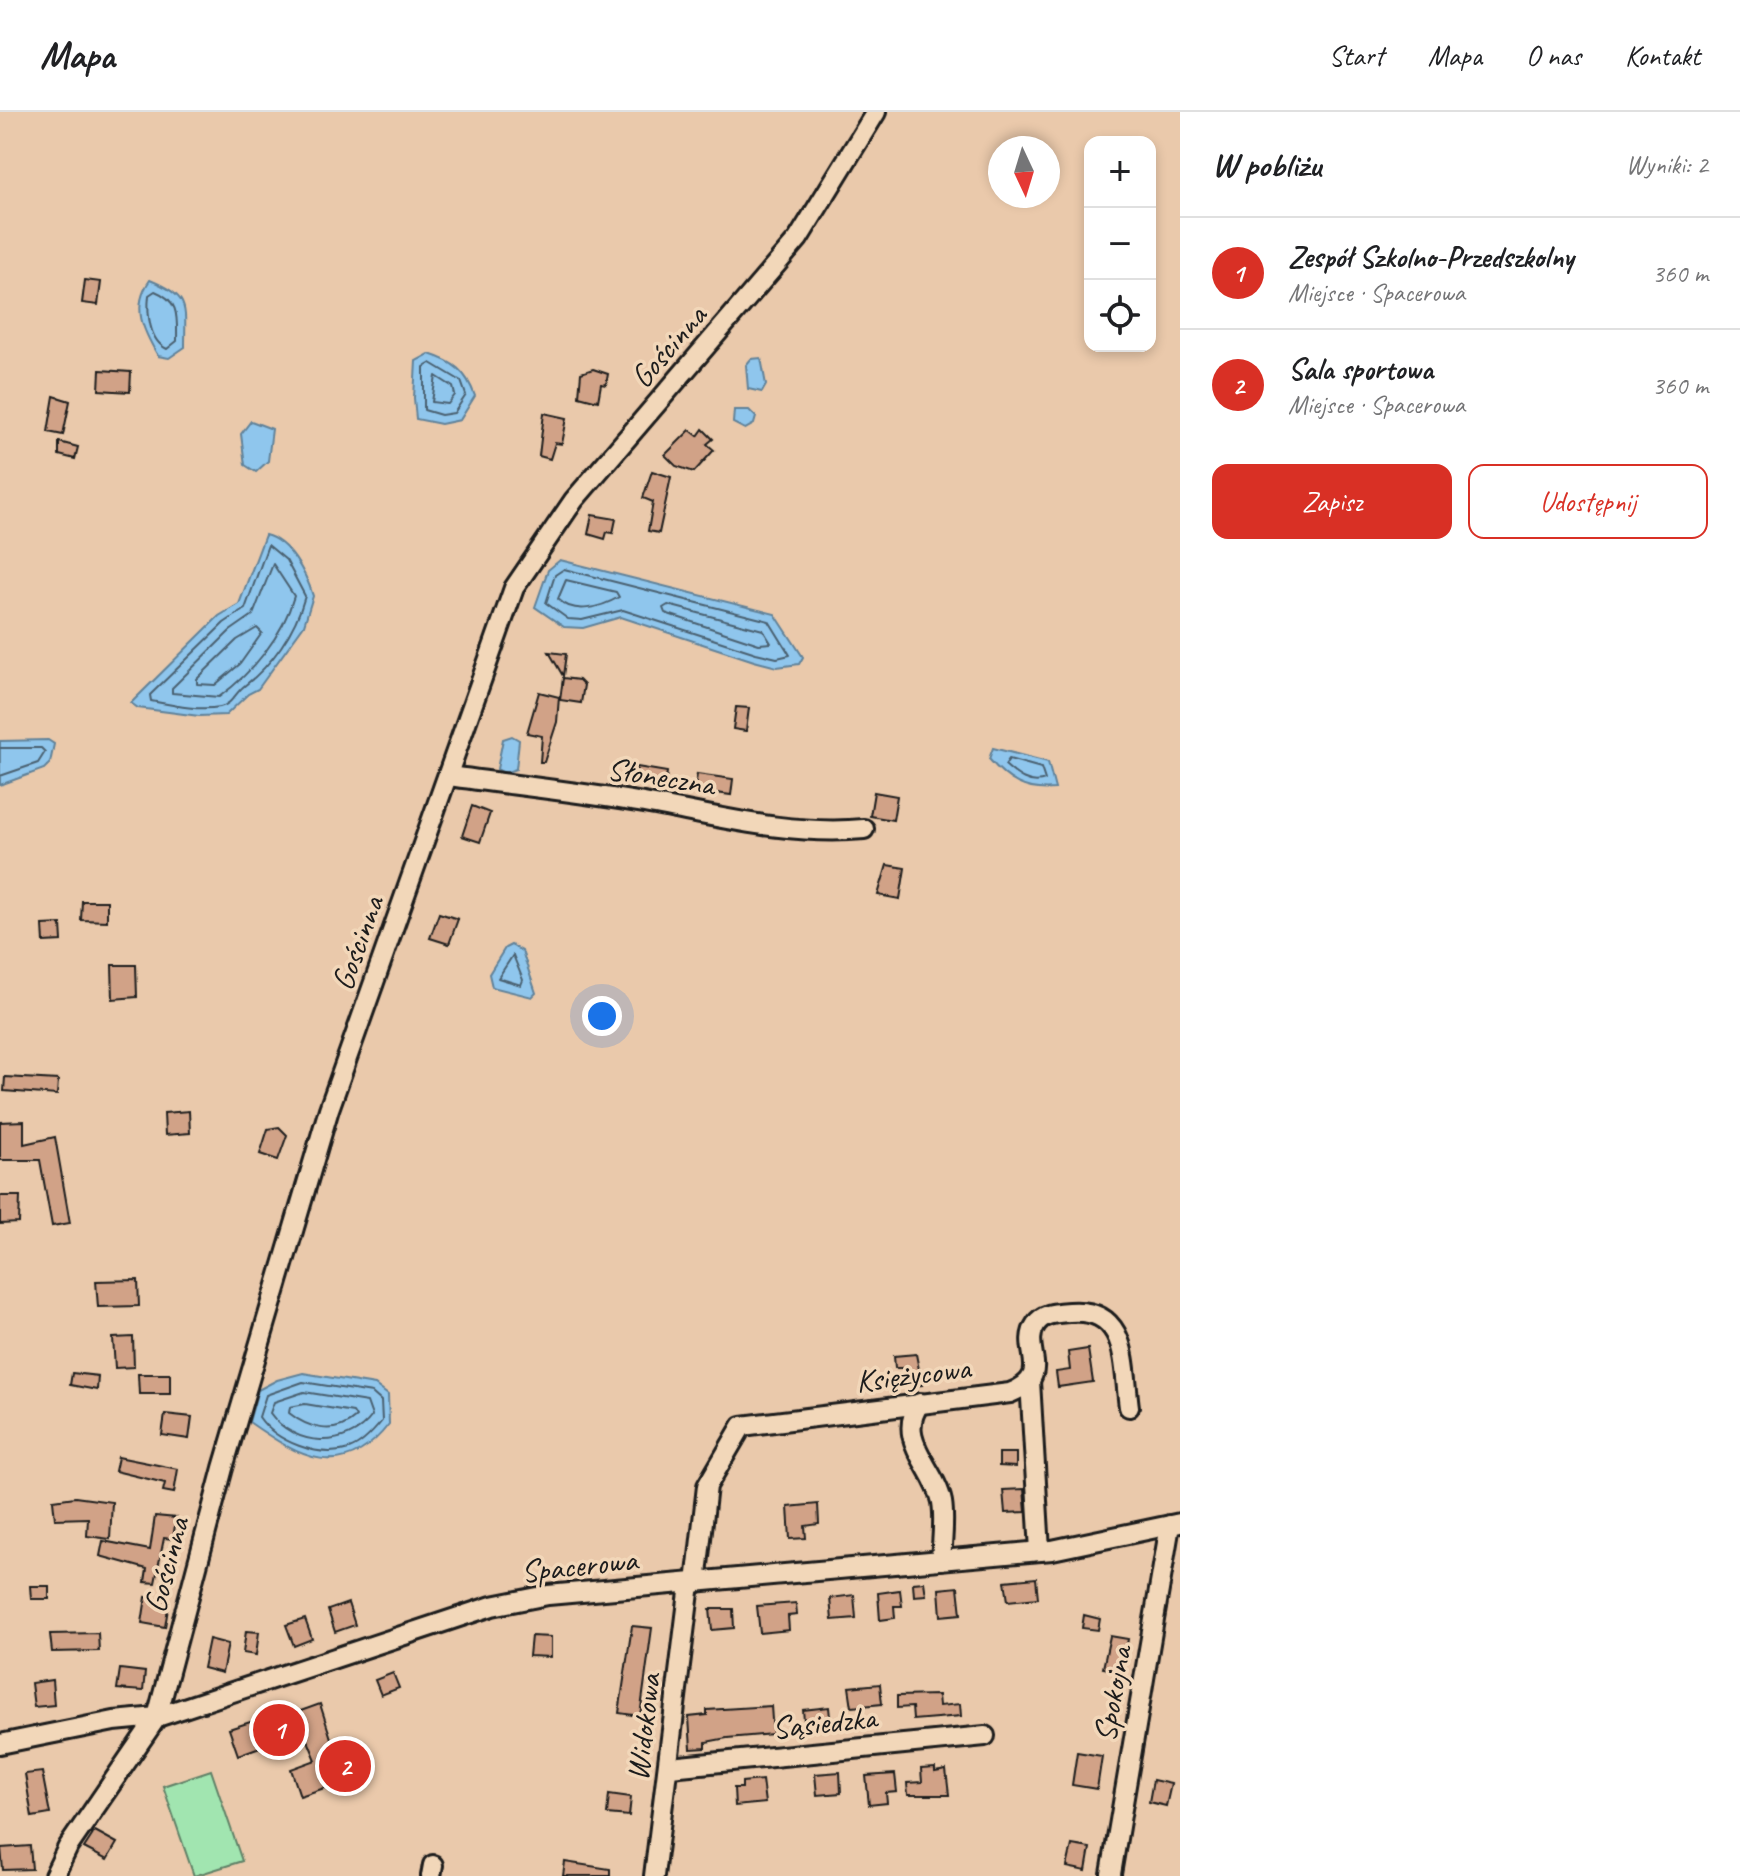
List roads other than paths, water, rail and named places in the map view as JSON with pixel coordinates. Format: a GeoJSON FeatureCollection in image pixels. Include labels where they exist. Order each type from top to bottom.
{"type":"FeatureCollection","features":[{"type":"Feature","properties":{"kind":"street","name":"Gościnna"},"geometry":{"type":"LineString","coordinates":[[54,1876],[68,1847],[157,1717],[223,1468],[329,1109],[514,588],[574,500],[798,239],[876,112]]}},
{"type":"Feature","properties":{"kind":"street","name":"Słoneczna"},"geometry":{"type":"LineString","coordinates":[[449,776],[629,801],[777,826],[828,832],[864,829]]}},
{"type":"Feature","properties":{"kind":"street"},"geometry":{"type":"LineString","coordinates":[[1040,1551],[1030,1381],[1034,1373],[1033,1330],[1036,1322],[1046,1316],[1087,1311],[1105,1320],[1119,1334],[1129,1407]]}},
{"type":"Feature","properties":{"kind":"street","name":"Księżycowa"},"geometry":{"type":"LineString","coordinates":[[693,1584],[707,1486],[742,1426],[1010,1393],[1030,1381]]}},
{"type":"Feature","properties":{"kind":"street"},"geometry":{"type":"LineString","coordinates":[[920,1403],[909,1425],[910,1435],[938,1489],[942,1504],[941,1560]]}},
{"type":"Feature","properties":{"kind":"street","name":"Spacerowa"},"geometry":{"type":"LineString","coordinates":[[0,1744],[114,1721],[157,1717],[492,1606],[548,1595],[1040,1551],[1175,1524]]}},
{"type":"Feature","properties":{"kind":"street","name":"Spokojna"},"geometry":{"type":"LineString","coordinates":[[1111,1874],[1175,1524]]}},
{"type":"Feature","properties":{"kind":"street","name":"Widokowa"},"geometry":{"type":"LineString","coordinates":[[654,1876],[693,1584]]}},
{"type":"Feature","properties":{"kind":"street","name":"Sąsiedzka"},"geometry":{"type":"LineString","coordinates":[[670,1767],[985,1736]]}},
{"type":"Feature","properties":{"kind":"water"},"geometry":{"type":"Polygon","coordinates":[[[150,280],[173,292],[183,304],[185,312],[185,347],[169,358],[158,356],[141,318],[141,300],[150,280]]]}},
{"type":"Feature","properties":{"kind":"water"},"geometry":{"type":"Polygon","coordinates":[[[429,354],[445,360],[468,380],[475,396],[460,420],[441,424],[416,419],[416,361],[429,354]]]}},
{"type":"Feature","properties":{"kind":"water"},"geometry":{"type":"Polygon","coordinates":[[[761,358],[766,385],[762,392],[748,389],[746,365],[751,359],[761,358]]]}},
{"type":"Feature","properties":{"kind":"water"},"geometry":{"type":"Polygon","coordinates":[[[734,410],[749,410],[756,417],[754,424],[745,429],[733,423],[734,410]]]}},
{"type":"Feature","properties":{"kind":"water"},"geometry":{"type":"Polygon","coordinates":[[[251,421],[272,429],[268,461],[256,472],[245,465],[241,434],[251,421]]]}},
{"type":"Feature","properties":{"kind":"water"},"geometry":{"type":"Polygon","coordinates":[[[265,535],[274,538],[289,551],[301,568],[313,596],[304,625],[258,689],[248,694],[226,715],[199,716],[138,708],[131,703],[219,616],[239,604],[265,535]]]}},
{"type":"Feature","properties":{"kind":"water"},"geometry":{"type":"Polygon","coordinates":[[[560,560],[775,614],[803,657],[799,664],[777,667],[621,617],[583,628],[564,627],[535,607],[548,570],[560,560]]]}},
{"type":"Feature","properties":{"kind":"water"},"geometry":{"type":"Polygon","coordinates":[[[512,736],[519,740],[516,769],[504,773],[497,769],[503,739],[512,736]]]}},
{"type":"Feature","properties":{"kind":"water"},"geometry":{"type":"Polygon","coordinates":[[[48,740],[54,744],[50,763],[44,769],[0,785],[0,741],[48,740]]]}},
{"type":"Feature","properties":{"kind":"water"},"geometry":{"type":"Polygon","coordinates":[[[993,748],[1048,762],[1055,789],[1026,787],[1010,779],[989,759],[993,748]]]}},
{"type":"Feature","properties":{"kind":"water"},"geometry":{"type":"Polygon","coordinates":[[[511,945],[522,951],[536,993],[532,997],[492,987],[489,974],[505,948],[511,945]]]}},
{"type":"Feature","properties":{"kind":"water"},"geometry":{"type":"Polygon","coordinates":[[[303,1373],[375,1385],[388,1395],[389,1424],[372,1443],[355,1454],[338,1459],[320,1459],[286,1446],[249,1422],[258,1390],[277,1380],[303,1373]]]}},
{"type":"Feature","properties":{"kind":"place","name":"Zespół Szkolno-Przedszkolny"},"geometry":{"type":"Point","coordinates":[279,1730]}},
{"type":"Feature","properties":{"kind":"place","name":"Sala sportowa"},"geometry":{"type":"Point","coordinates":[345,1766]}}]}
